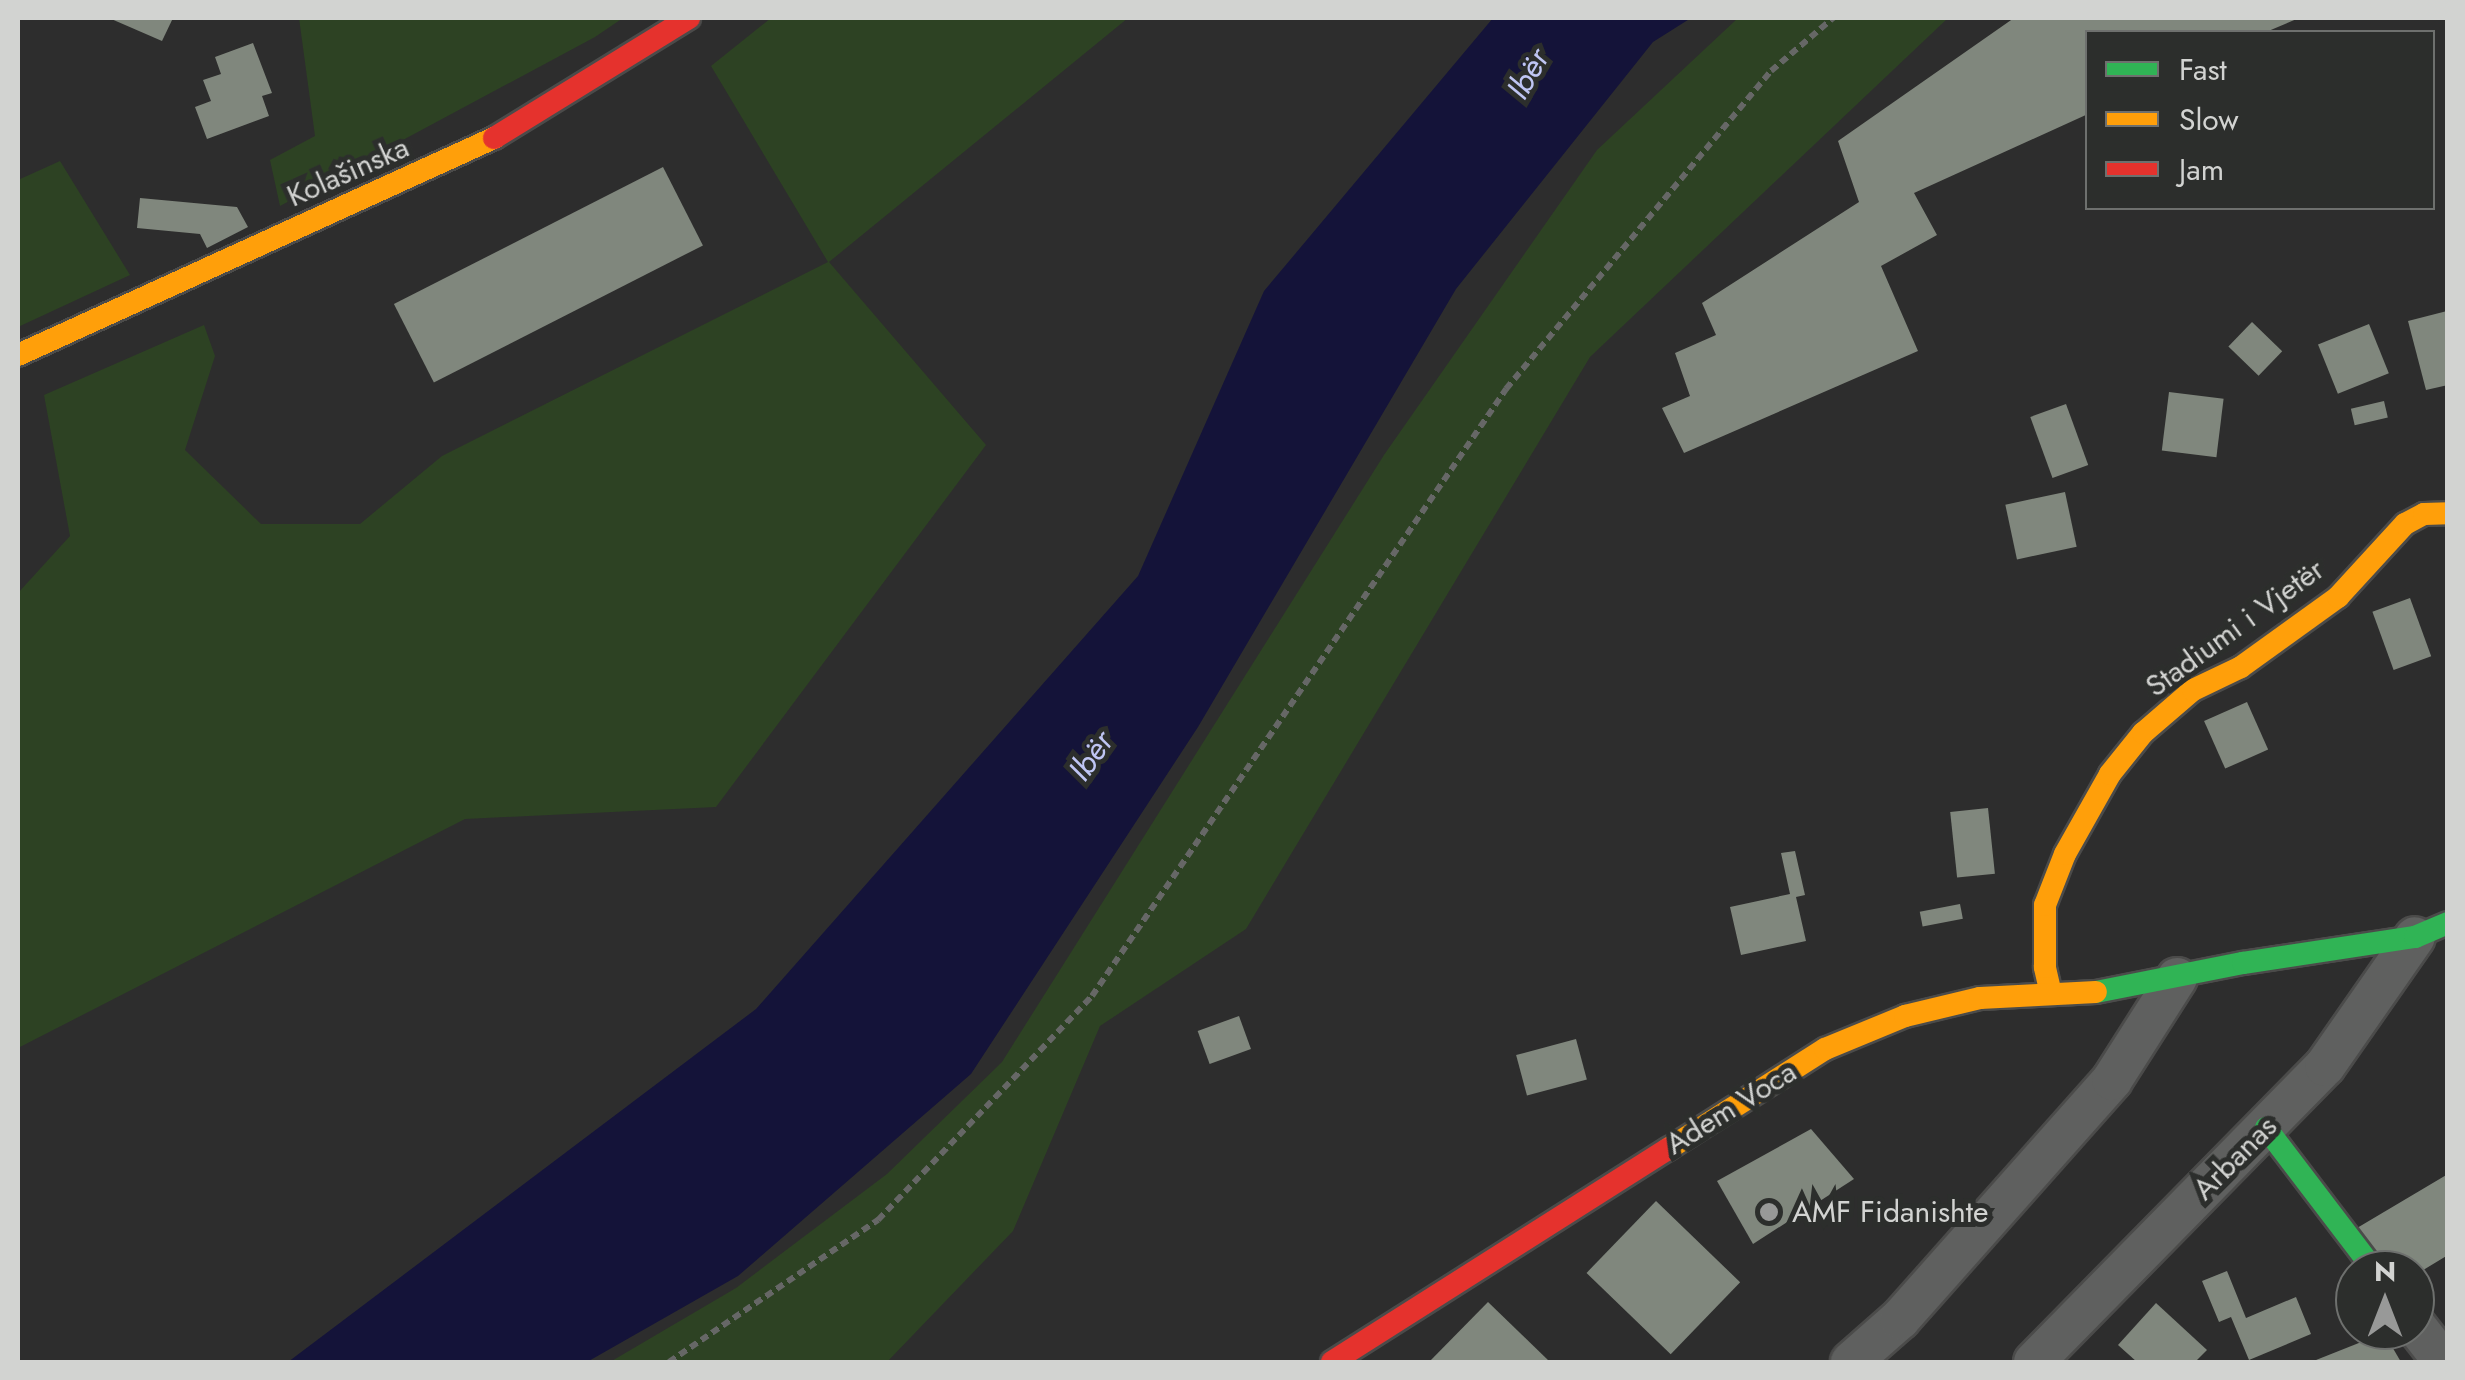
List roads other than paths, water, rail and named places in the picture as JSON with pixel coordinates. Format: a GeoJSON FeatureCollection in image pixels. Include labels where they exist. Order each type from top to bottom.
{"type":"FeatureCollection","features":[{"type":"Feature","properties":{"kind":"street","name":"Kolašinska"},"geometry":{"type":"LineString","coordinates":[[18,355],[512,130],[689,18]]}},
{"type":"Feature","properties":{"kind":"street","name":"Stadiumi i Vjetër"},"geometry":{"type":"LineString","coordinates":[[2051,994],[2045,967],[2045,905],[2066,854],[2110,774],[2143,733],[2193,690],[2241,667],[2338,597],[2405,524],[2424,514],[2448,513]]}},
{"type":"Feature","properties":{"kind":"street","name":"Adem Voca"},"geometry":{"type":"LineString","coordinates":[[1332,1362],[1825,1049],[1924,1012],[1980,998],[2114,991],[2432,930]]}},
{"type":"Feature","properties":{"kind":"street","name":"Arbanas"},"geometry":{"type":"LineString","coordinates":[[2034,1362],[2326,1066],[2432,930]]}},
{"type":"Feature","properties":{"kind":"street"},"geometry":{"type":"LineString","coordinates":[[1851,1362],[1900,1319],[2112,1080],[2177,978]]}},
{"type":"Feature","properties":{"kind":"street"},"geometry":{"type":"LineString","coordinates":[[2266,1128],[2359,1250]]}},
{"type":"Feature","properties":{"kind":"water","name":"Ibër"},"geometry":{"type":"Polygon","coordinates":[[[1493,18],[1691,18],[1653,42],[1456,289],[1198,727],[971,1074],[738,1276],[587,1362],[288,1362],[756,1009],[1138,576],[1264,291],[1493,18]]]}},
{"type":"Feature","properties":{"kind":"place","name":"AMF Fidanishte"},"geometry":{"type":"Point","coordinates":[1769,1212]}}]}
